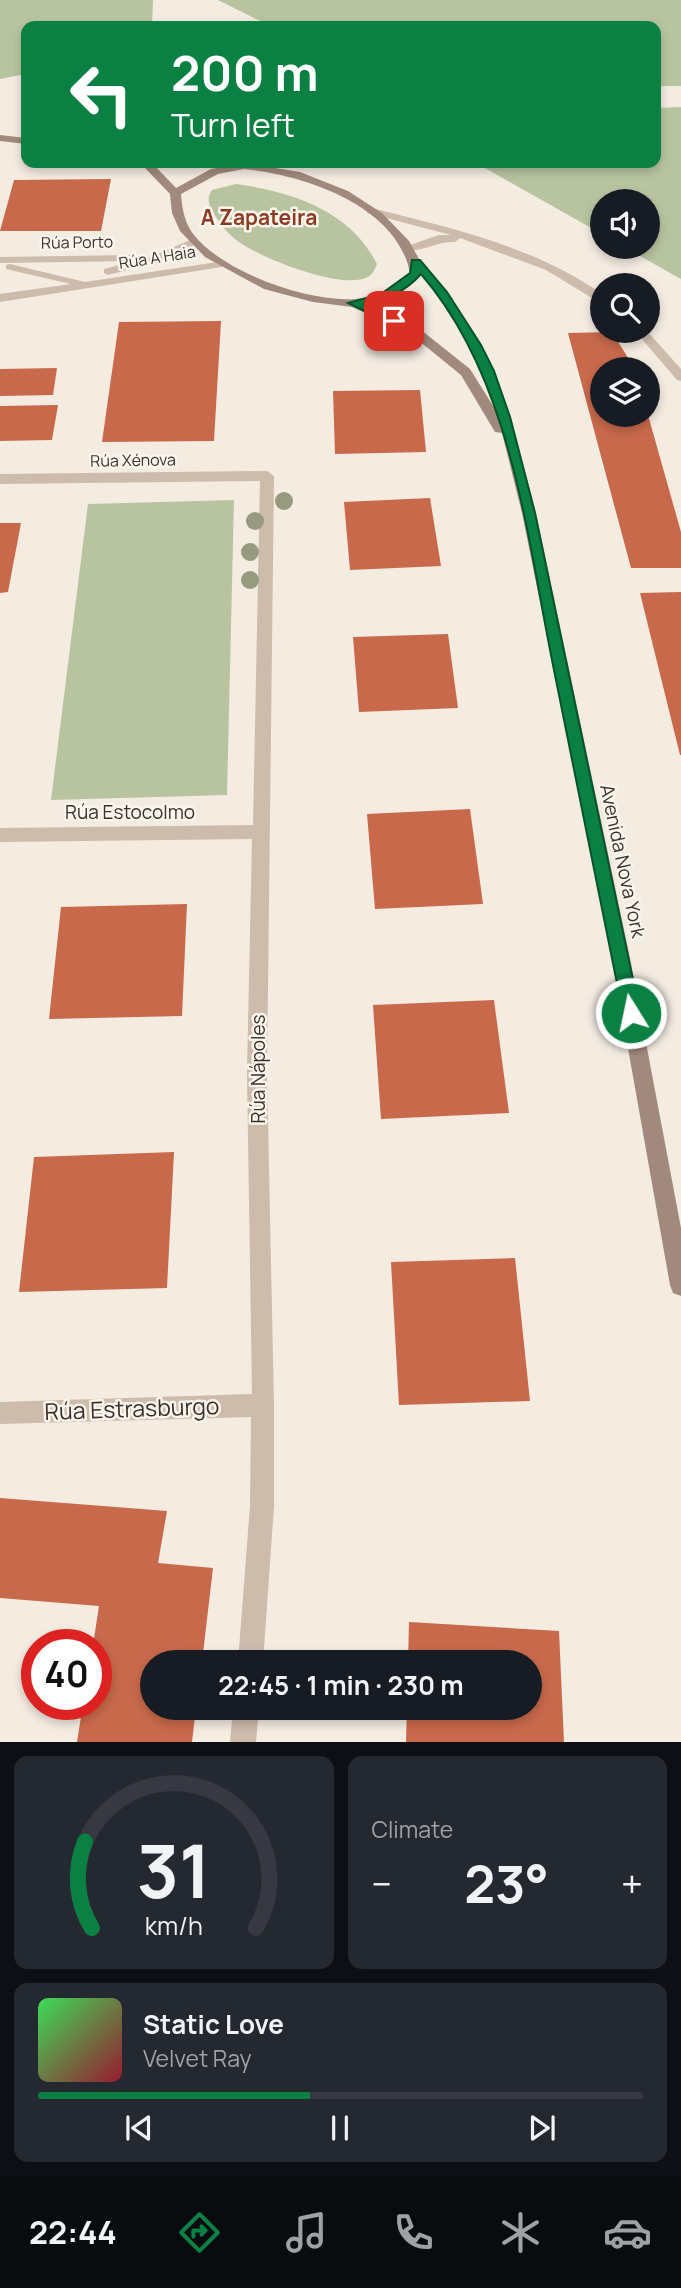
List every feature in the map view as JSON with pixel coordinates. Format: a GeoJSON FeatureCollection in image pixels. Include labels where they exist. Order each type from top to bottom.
{"type":"FeatureCollection","features":[{"type":"Feature","properties":{"kind":"street"},"geometry":{"type":"LineString","coordinates":[[0,138],[21,139]]}},
{"type":"Feature","properties":{"kind":"street"},"geometry":{"type":"LineString","coordinates":[[151,168],[175,193],[176,209],[194,242],[252,280],[289,294],[354,303],[384,297],[416,274],[416,262],[411,248],[397,231],[371,211],[316,181],[271,168]]}},
{"type":"Feature","properties":{"kind":"street"},"geometry":{"type":"LineString","coordinates":[[175,193],[196,179],[215,171],[232,168]]}},
{"type":"Feature","properties":{"kind":"street"},"geometry":{"type":"LineString","coordinates":[[371,211],[473,239],[528,259],[590,291]]}},
{"type":"Feature","properties":{"kind":"street"},"geometry":{"type":"LineString","coordinates":[[411,248],[439,238],[473,239]]}},
{"type":"Feature","properties":{"kind":"street","name":"Rúa A Haia"},"geometry":{"type":"LineString","coordinates":[[0,298],[155,260],[194,242]]}},
{"type":"Feature","properties":{"kind":"street","name":"Rúa Porto"},"geometry":{"type":"LineString","coordinates":[[0,260],[122,257],[155,260]]}},
{"type":"Feature","properties":{"kind":"street","name":"Avenida Nova York"},"geometry":{"type":"LineString","coordinates":[[416,262],[443,294],[475,345],[500,406],[529,513],[621,958],[681,1286]]}},
{"type":"Feature","properties":{"kind":"street","name":"Rúa A Haia"},"geometry":{"type":"LineString","coordinates":[[0,298],[224,264]]}},
{"type":"Feature","properties":{"kind":"street","name":"Rúa Porto"},"geometry":{"type":"LineString","coordinates":[[0,266],[24,268],[66,281]]}},
{"type":"Feature","properties":{"kind":"street","name":"Rúa A Haia"},"geometry":{"type":"LineString","coordinates":[[66,281],[96,284]]}},
{"type":"Feature","properties":{"kind":"street","name":"Avenida Nova York"},"geometry":{"type":"LineString","coordinates":[[354,303],[412,329],[466,372],[511,448]]}},
{"type":"Feature","properties":{"kind":"street"},"geometry":{"type":"LineString","coordinates":[[651,343],[681,377]]}},
{"type":"Feature","properties":{"kind":"street","name":"Rúa Xénova"},"geometry":{"type":"LineString","coordinates":[[0,479],[267,476]]}},
{"type":"Feature","properties":{"kind":"street","name":"Rúa Nápoles"},"geometry":{"type":"LineString","coordinates":[[251,1650],[262,1506],[263,1405],[257,1073],[267,476]]}},
{"type":"Feature","properties":{"kind":"street","name":"Rúa Estocolmo"},"geometry":{"type":"LineString","coordinates":[[0,835],[261,832]]}},
{"type":"Feature","properties":{"kind":"street","name":"Rúa Estrasburgo"},"geometry":{"type":"LineString","coordinates":[[0,1413],[263,1405]]}},
{"type":"Feature","properties":{"kind":"street"},"geometry":{"type":"LineString","coordinates":[[243,1742],[245,1720]]}},
{"type":"Feature","properties":{"kind":"green space"},"geometry":{"type":"Polygon","coordinates":[[[0,0],[153,0],[152,21],[21,21],[21,75],[0,79],[0,0]]]}},
{"type":"Feature","properties":{"kind":"green space"},"geometry":{"type":"Polygon","coordinates":[[[218,0],[681,0],[681,86],[661,86],[661,21],[260,21],[218,0]]]}},
{"type":"Feature","properties":{"kind":"green space"},"geometry":{"type":"Polygon","coordinates":[[[681,107],[681,279],[645,259],[660,259],[660,189],[590,189],[590,227],[485,168],[661,168],[661,108],[681,107]]]}},
{"type":"Feature","properties":{"kind":"green space"},"geometry":{"type":"Polygon","coordinates":[[[236,184],[278,192],[335,217],[365,245],[377,264],[374,271],[368,277],[339,280],[280,263],[246,246],[226,231],[209,202],[212,190],[236,184]]]}},
{"type":"Feature","properties":{"kind":"green space"},"geometry":{"type":"Polygon","coordinates":[[[234,500],[227,795],[51,800],[88,504],[234,500]]]}},
{"type":"Feature","properties":{"kind":"building"},"geometry":{"type":"Polygon","coordinates":[[[111,179],[101,231],[0,231],[14,180],[111,179]]]}},
{"type":"Feature","properties":{"kind":"building"},"geometry":{"type":"Polygon","coordinates":[[[221,321],[214,441],[102,442],[119,322],[221,321]]]}},
{"type":"Feature","properties":{"kind":"building"},"geometry":{"type":"Polygon","coordinates":[[[590,332],[590,343],[619,343],[628,357],[590,357],[590,415],[568,333],[590,332]]]}},
{"type":"Feature","properties":{"kind":"building"},"geometry":{"type":"Polygon","coordinates":[[[57,368],[53,395],[0,396],[0,369],[57,368]]]}},
{"type":"Feature","properties":{"kind":"building"},"geometry":{"type":"Polygon","coordinates":[[[420,390],[426,452],[335,454],[333,391],[420,390]]]}},
{"type":"Feature","properties":{"kind":"building"},"geometry":{"type":"Polygon","coordinates":[[[58,405],[52,440],[0,441],[0,406],[58,405]]]}},
{"type":"Feature","properties":{"kind":"building"},"geometry":{"type":"Polygon","coordinates":[[[593,427],[651,427],[681,532],[681,568],[631,568],[593,427]]]}},
{"type":"Feature","properties":{"kind":"building"},"geometry":{"type":"Polygon","coordinates":[[[430,498],[441,566],[350,570],[344,502],[430,498]]]}},
{"type":"Feature","properties":{"kind":"building"},"geometry":{"type":"Polygon","coordinates":[[[0,523],[21,523],[8,592],[0,593],[0,523]]]}},
{"type":"Feature","properties":{"kind":"building"},"geometry":{"type":"Polygon","coordinates":[[[681,592],[681,755],[680,755],[640,593],[681,592]]]}},
{"type":"Feature","properties":{"kind":"building"},"geometry":{"type":"Polygon","coordinates":[[[448,634],[458,708],[359,712],[353,637],[448,634]]]}},
{"type":"Feature","properties":{"kind":"building"},"geometry":{"type":"Polygon","coordinates":[[[470,809],[483,904],[375,909],[367,814],[470,809]]]}},
{"type":"Feature","properties":{"kind":"building"},"geometry":{"type":"Polygon","coordinates":[[[187,904],[182,1016],[49,1019],[61,907],[187,904]]]}},
{"type":"Feature","properties":{"kind":"building"},"geometry":{"type":"Polygon","coordinates":[[[494,1000],[509,1113],[381,1119],[373,1005],[494,1000]]]}},
{"type":"Feature","properties":{"kind":"building"},"geometry":{"type":"Polygon","coordinates":[[[174,1152],[167,1288],[19,1292],[34,1157],[174,1152]]]}},
{"type":"Feature","properties":{"kind":"building"},"geometry":{"type":"Polygon","coordinates":[[[515,1258],[530,1401],[399,1405],[391,1262],[515,1258]]]}},
{"type":"Feature","properties":{"kind":"building"},"geometry":{"type":"Polygon","coordinates":[[[0,1498],[167,1511],[158,1563],[213,1568],[203,1650],[140,1650],[140,1720],[195,1720],[192,1742],[77,1742],[80,1720],[112,1720],[112,1629],[95,1629],[99,1606],[0,1598],[0,1498]]]}},
{"type":"Feature","properties":{"kind":"building"},"geometry":{"type":"Polygon","coordinates":[[[409,1622],[559,1631],[564,1742],[406,1742],[407,1720],[542,1720],[542,1650],[408,1650],[409,1622]]]}},
{"type":"Feature","properties":{"kind":"district","name":"A Zapateira"},"geometry":{"type":"Point","coordinates":[259,218]}},
{"type":"Feature","properties":{"kind":"route"},"geometry":{"type":"LineString","coordinates":[[394,321],[354,303],[384,297],[402,286],[416,274],[416,262],[443,294],[475,345],[488,371],[504,417],[529,513],[631,1013]]}}]}
